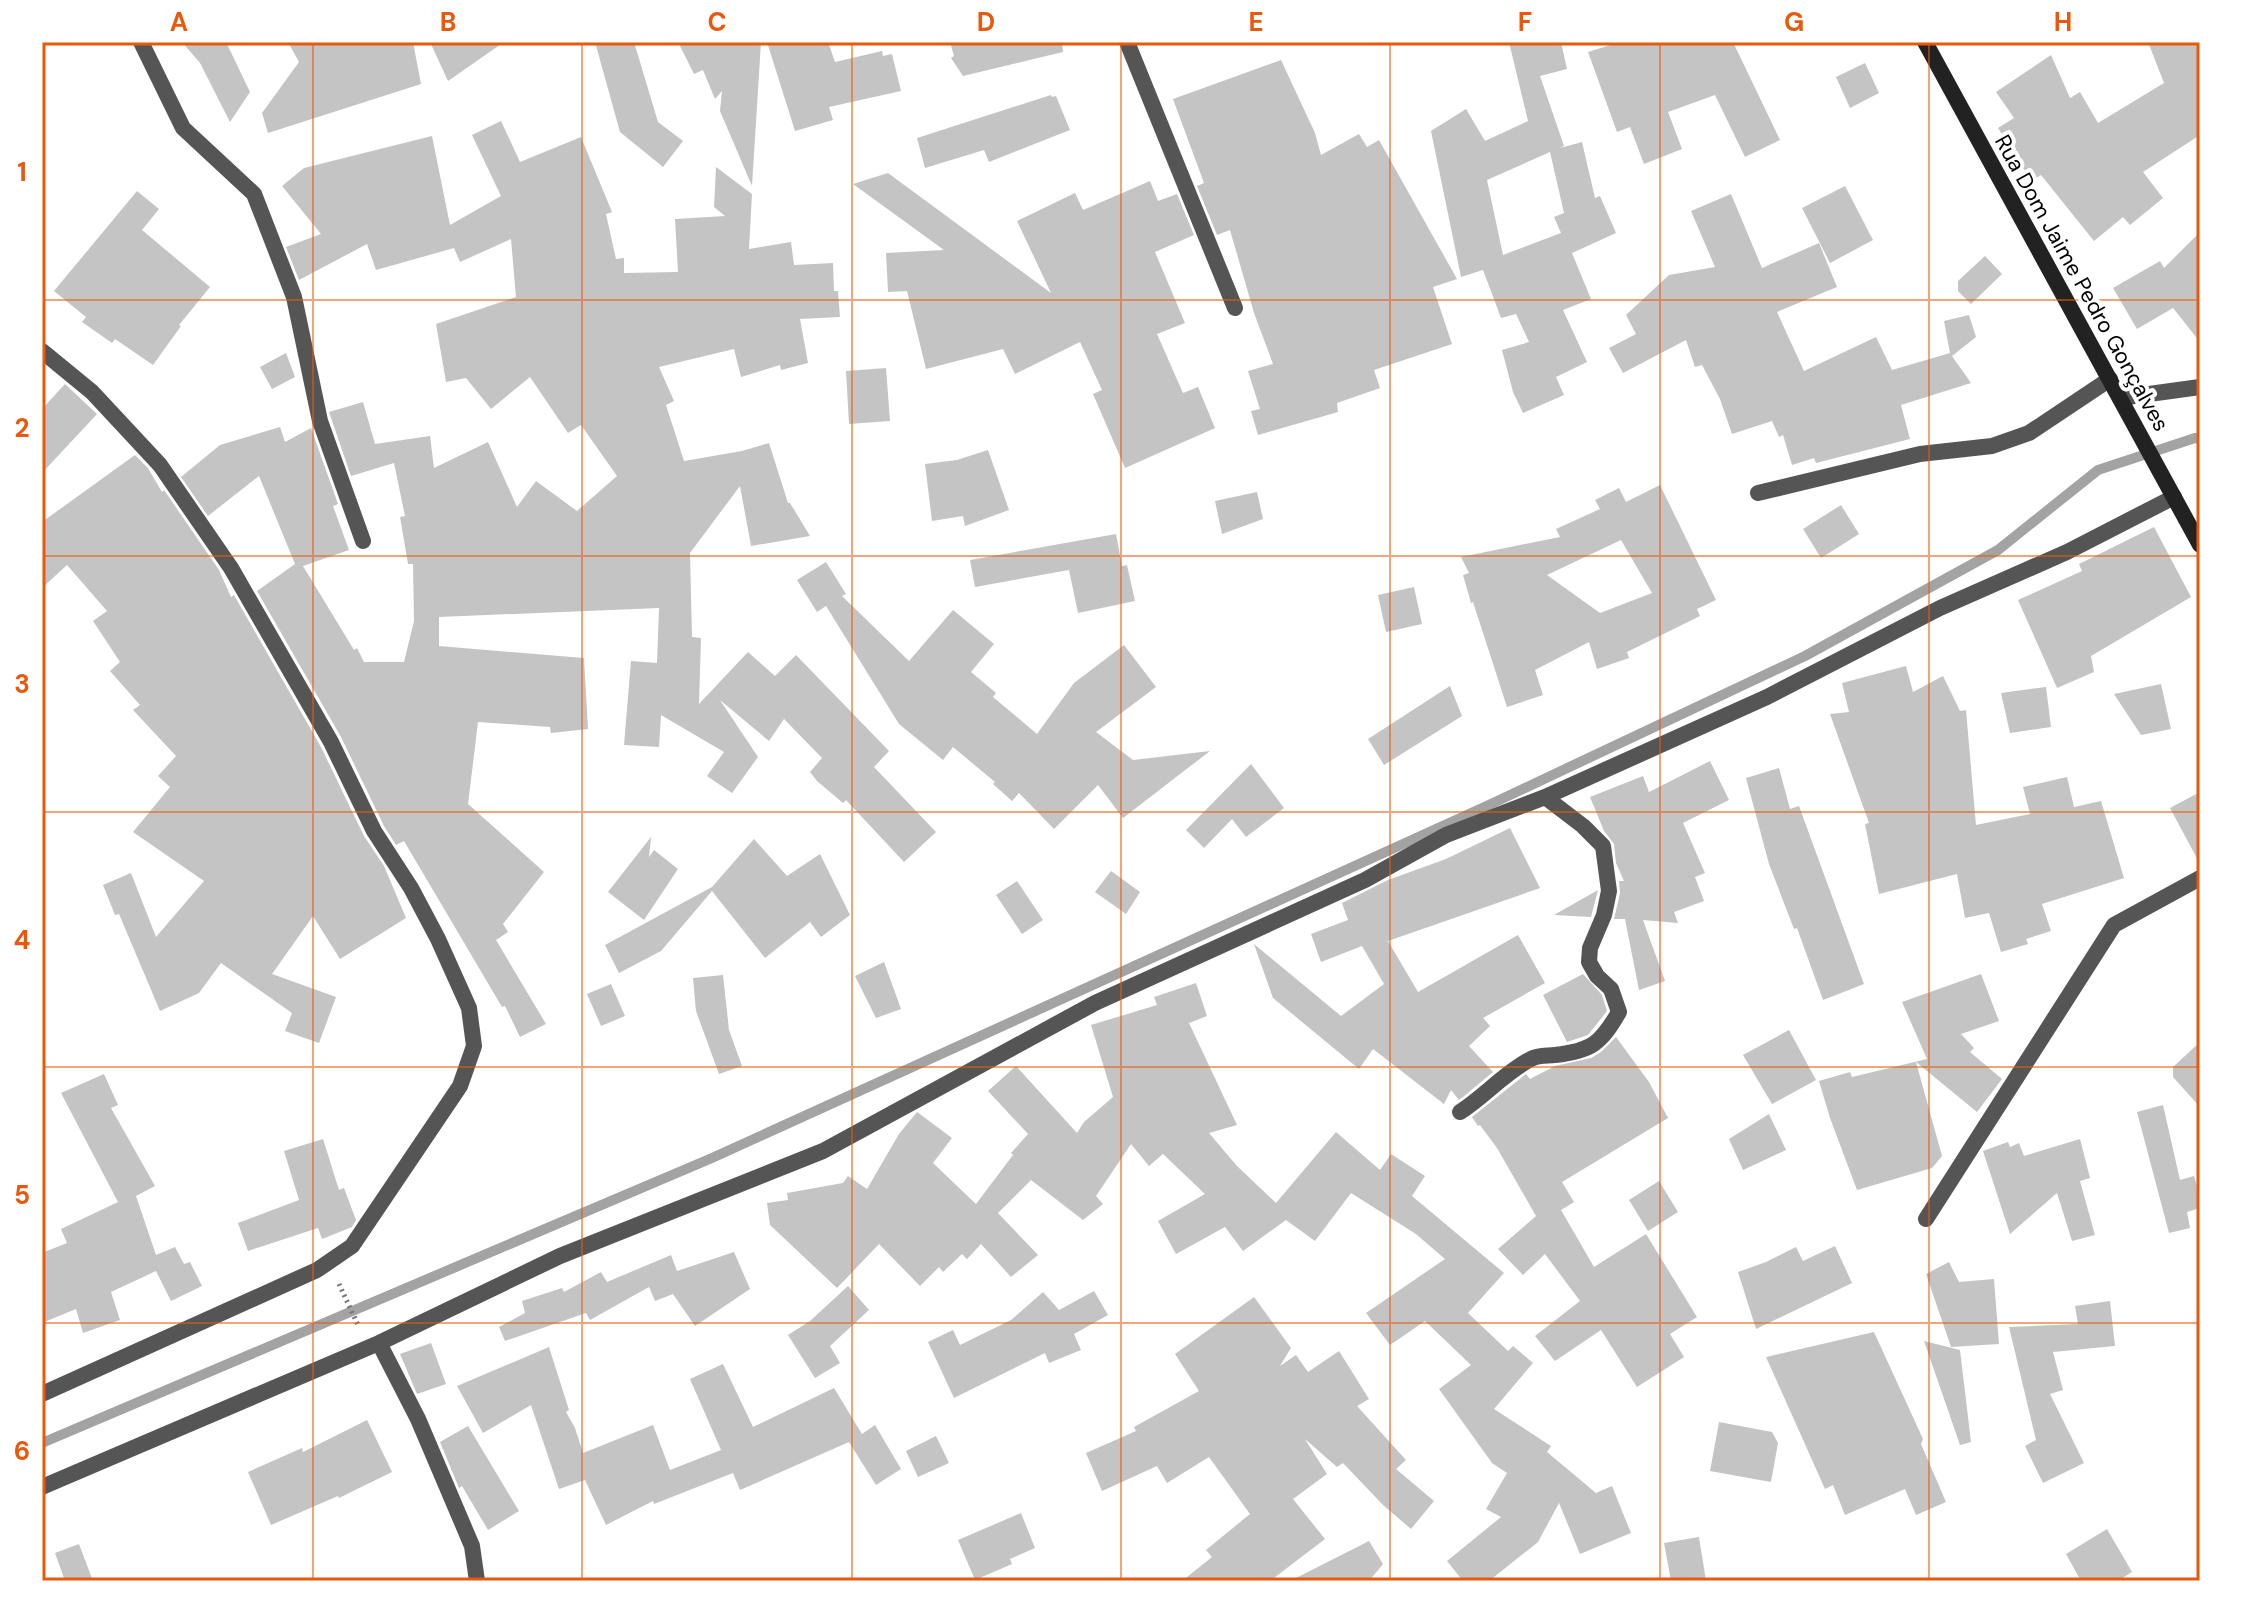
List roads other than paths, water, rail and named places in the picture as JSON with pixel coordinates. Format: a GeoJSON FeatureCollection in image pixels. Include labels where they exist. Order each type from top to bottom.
{"type":"FeatureCollection","features":[{"type":"Feature","properties":{"kind":"main road","name":"Rua Dom Jaime Pedro Gonçalves"},"geometry":{"type":"LineString","coordinates":[[1925,42],[2200,545]]}},
{"type":"Feature","properties":{"kind":"street"},"geometry":{"type":"LineString","coordinates":[[141,42],[183,128],[254,194],[294,297],[320,421],[363,541]]}},
{"type":"Feature","properties":{"kind":"street"},"geometry":{"type":"LineString","coordinates":[[1127,42],[1235,308]]}},
{"type":"Feature","properties":{"kind":"street"},"geometry":{"type":"LineString","coordinates":[[42,351],[92,392],[152,455],[231,568],[331,742],[374,831],[411,888],[438,939],[469,1008],[474,1046],[460,1086],[352,1246],[317,1270],[42,1394]]}},
{"type":"Feature","properties":{"kind":"street"},"geometry":{"type":"LineString","coordinates":[[1758,493],[1920,454],[1992,446],[2029,433],[2110,379]]}},
{"type":"Feature","properties":{"kind":"street"},"geometry":{"type":"LineString","coordinates":[[2122,401],[2200,387]]}},
{"type":"Feature","properties":{"kind":"street"},"geometry":{"type":"LineString","coordinates":[[42,1487],[379,1343],[560,1256],[823,1151],[1095,1003],[1365,880],[1446,835],[1545,797],[1767,697],[1940,608],[2067,552],[2172,494]]}},
{"type":"Feature","properties":{"kind":"street"},"geometry":{"type":"LineString","coordinates":[[1460,1112],[1535,1057],[1574,1052],[1604,1038],[1619,1012],[1611,989],[1597,976],[1589,962],[1590,948],[1604,915],[1609,891],[1603,846],[1545,797]]}},
{"type":"Feature","properties":{"kind":"street"},"geometry":{"type":"LineString","coordinates":[[1926,1219],[2114,925],[2200,878]]}},
{"type":"Feature","properties":{"kind":"street"},"geometry":{"type":"LineString","coordinates":[[379,1343],[418,1419],[472,1546],[477,1581]]}},
{"type":"Feature","properties":{"kind":"waterway"},"geometry":{"type":"LineString","coordinates":[[42,1443],[712,1158],[1491,804],[1805,656],[1998,550],[2098,470],[2195,438],[2200,439]]}}]}
